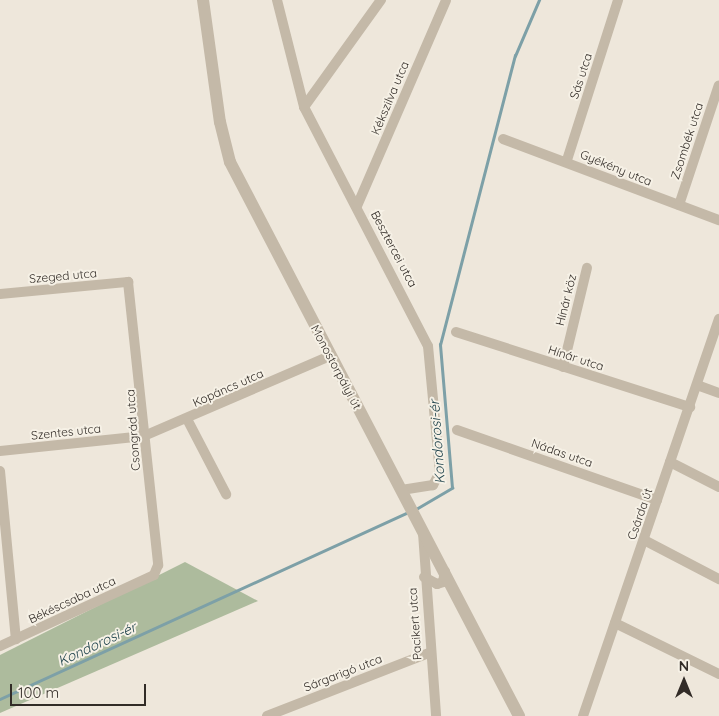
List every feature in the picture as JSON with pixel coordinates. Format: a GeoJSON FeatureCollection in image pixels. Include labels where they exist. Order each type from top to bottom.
{"type":"FeatureCollection","features":[{"type":"Feature","properties":{"kind":"street","name":"Monostorpályi út"},"geometry":{"type":"LineString","coordinates":[[204,0],[220,122],[230,162],[400,490],[445,569],[519,716]]}},
{"type":"Feature","properties":{"kind":"street","name":"Besztercei utca"},"geometry":{"type":"LineString","coordinates":[[277,0],[304,107],[428,346],[440,472],[433,485],[400,490]]}},
{"type":"Feature","properties":{"kind":"street"},"geometry":{"type":"LineString","coordinates":[[304,107],[381,0]]}},
{"type":"Feature","properties":{"kind":"street","name":"Kékszilva utca"},"geometry":{"type":"LineString","coordinates":[[357,206],[446,0]]}},
{"type":"Feature","properties":{"kind":"street","name":"Sás utca"},"geometry":{"type":"LineString","coordinates":[[567,160],[618,0]]}},
{"type":"Feature","properties":{"kind":"street","name":"Zsombék utca"},"geometry":{"type":"LineString","coordinates":[[679,205],[719,85]]}},
{"type":"Feature","properties":{"kind":"street","name":"Gyékény utca"},"geometry":{"type":"LineString","coordinates":[[503,138],[567,160],[719,220]]}},
{"type":"Feature","properties":{"kind":"street","name":"Hínár köz"},"geometry":{"type":"LineString","coordinates":[[563,367],[587,268]]}},
{"type":"Feature","properties":{"kind":"street","name":"Szeged utca"},"geometry":{"type":"LineString","coordinates":[[0,294],[128,282]]}},
{"type":"Feature","properties":{"kind":"street","name":"Csongrád utca"},"geometry":{"type":"LineString","coordinates":[[128,282],[139,437],[155,529],[158,565],[154,575]]}},
{"type":"Feature","properties":{"kind":"street","name":"Csárda út"},"geometry":{"type":"LineString","coordinates":[[583,716],[719,319]]}},
{"type":"Feature","properties":{"kind":"street","name":"Hínár utca"},"geometry":{"type":"LineString","coordinates":[[456,332],[690,407]]}},
{"type":"Feature","properties":{"kind":"street","name":"Kopáncs utca"},"geometry":{"type":"LineString","coordinates":[[139,437],[187,420],[330,356]]}},
{"type":"Feature","properties":{"kind":"street"},"geometry":{"type":"LineString","coordinates":[[697,385],[719,393]]}},
{"type":"Feature","properties":{"kind":"street"},"geometry":{"type":"LineString","coordinates":[[187,420],[226,494]]}},
{"type":"Feature","properties":{"kind":"street","name":"Nádas utca"},"geometry":{"type":"LineString","coordinates":[[457,430],[657,500]]}},
{"type":"Feature","properties":{"kind":"street","name":"Szentes utca"},"geometry":{"type":"LineString","coordinates":[[0,451],[139,437]]}},
{"type":"Feature","properties":{"kind":"street"},"geometry":{"type":"LineString","coordinates":[[670,462],[719,487]]}},
{"type":"Feature","properties":{"kind":"street"},"geometry":{"type":"LineString","coordinates":[[0,471],[16,639]]}},
{"type":"Feature","properties":{"kind":"street","name":"Pacikert utca"},"geometry":{"type":"LineString","coordinates":[[423,530],[429,653],[436,716]]}},
{"type":"Feature","properties":{"kind":"street"},"geometry":{"type":"LineString","coordinates":[[644,540],[719,579]]}},
{"type":"Feature","properties":{"kind":"street"},"geometry":{"type":"LineString","coordinates":[[424,577],[437,584],[445,578],[445,569]]}},
{"type":"Feature","properties":{"kind":"street","name":"Békéscsaba utca"},"geometry":{"type":"LineString","coordinates":[[0,646],[154,575]]}},
{"type":"Feature","properties":{"kind":"street"},"geometry":{"type":"LineString","coordinates":[[615,623],[719,674]]}},
{"type":"Feature","properties":{"kind":"street","name":"Sárgarigó utca"},"geometry":{"type":"LineString","coordinates":[[267,716],[429,653]]}},
{"type":"Feature","properties":{"kind":"green space"},"geometry":{"type":"Polygon","coordinates":[[[185,562],[258,601],[0,713],[0,655],[185,562]]]}},
{"type":"Feature","properties":{"kind":"waterway","name":"Kondorosi-ér"},"geometry":{"type":"LineString","coordinates":[[416,509],[452,488],[440,345],[515,56],[539,0]]}},
{"type":"Feature","properties":{"kind":"waterway","name":"Kondorosi-ér"},"geometry":{"type":"LineString","coordinates":[[0,699],[408,512]]}}]}
